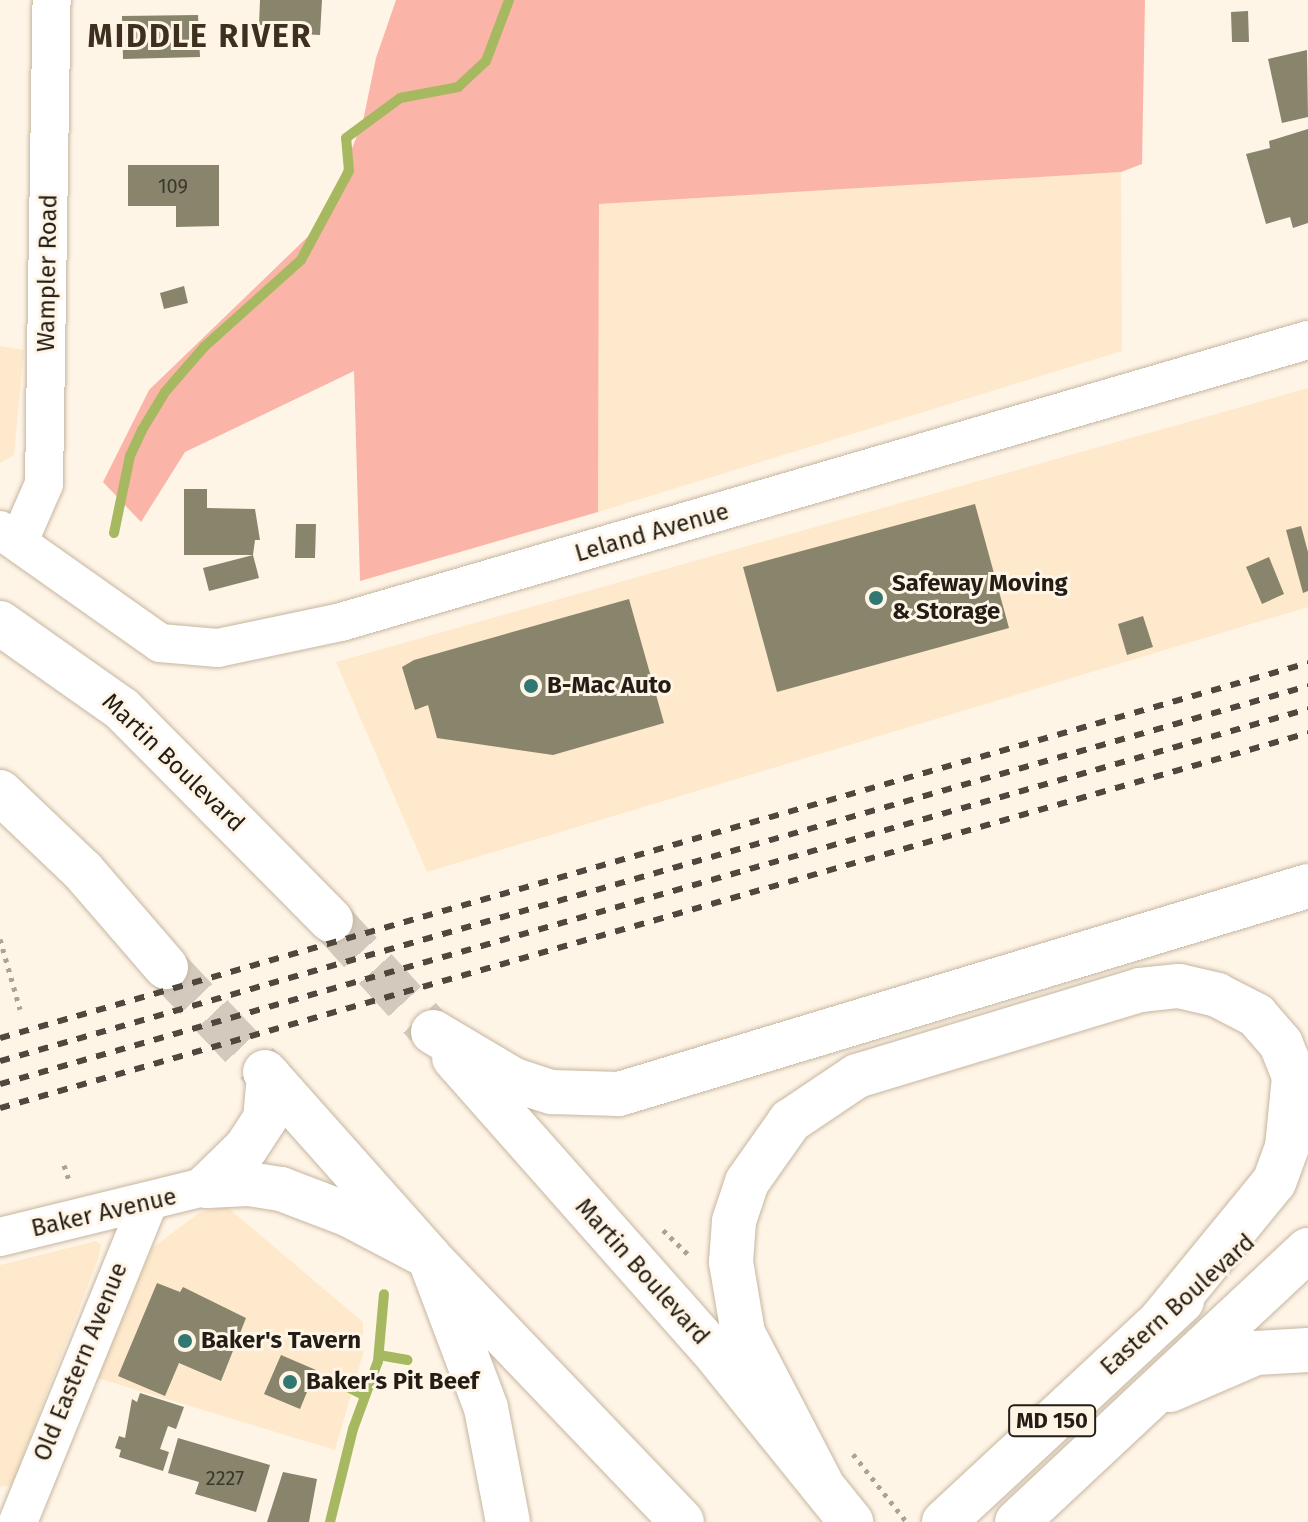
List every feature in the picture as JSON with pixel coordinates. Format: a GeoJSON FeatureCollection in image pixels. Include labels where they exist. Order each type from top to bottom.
{"type":"FeatureCollection","features":[{"type":"Feature","properties":{"kind":"main road","name":"Martin Boulevard"},"geometry":{"type":"LineString","coordinates":[[0,623],[122,709],[331,920]]}},
{"type":"Feature","properties":{"kind":"main road"},"geometry":{"type":"LineString","coordinates":[[0,792],[83,871],[166,967]]}},
{"type":"Feature","properties":{"kind":"main road","name":"Martin Boulevard"},"geometry":{"type":"LineString","coordinates":[[851,1522],[692,1325],[512,1129],[430,1029],[514,1080],[552,1092],[619,1094],[1308,886]]}},
{"type":"Feature","properties":{"kind":"main road"},"geometry":{"type":"LineString","coordinates":[[821,1483],[743,1333],[731,1262],[734,1221],[747,1182],[790,1121],[857,1076],[1140,990],[1179,986],[1217,995],[1256,1015],[1281,1044],[1294,1077],[1287,1147],[1274,1182],[1161,1320]]}},
{"type":"Feature","properties":{"kind":"main road"},"geometry":{"type":"LineString","coordinates":[[207,1186],[246,1148],[265,1119],[267,1074],[429,1257],[682,1522]]}},
{"type":"Feature","properties":{"kind":"main road"},"geometry":{"type":"LineString","coordinates":[[207,1186],[249,1184],[281,1189],[349,1215],[429,1257],[486,1408],[508,1522]]}},
{"type":"Feature","properties":{"kind":"main road","name":"Eastern Boulevard"},"geometry":{"type":"LineString","coordinates":[[944,1522],[1308,1187]]}},
{"type":"Feature","properties":{"kind":"main road","name":"Eastern Boulevard"},"geometry":{"type":"LineString","coordinates":[[1017,1522],[1139,1404],[1308,1250]]}},
{"type":"Feature","properties":{"kind":"main road"},"geometry":{"type":"LineString","coordinates":[[1139,1404],[1256,1353],[1308,1350]]}},
{"type":"Feature","properties":{"kind":"street","name":"Wampler Road"},"geometry":{"type":"LineString","coordinates":[[9,535],[44,484],[52,0]]}},
{"type":"Feature","properties":{"kind":"street","name":"Leland Avenue"},"geometry":{"type":"LineString","coordinates":[[9,535],[160,643],[218,648],[356,618],[1308,340]]}},
{"type":"Feature","properties":{"kind":"street","name":"Baker Avenue"},"geometry":{"type":"LineString","coordinates":[[0,1237],[207,1186]]}},
{"type":"Feature","properties":{"kind":"street","name":"Old Eastern Avenue"},"geometry":{"type":"LineString","coordinates":[[18,1522],[148,1203]]}},
{"type":"Feature","properties":{"kind":"path"},"geometry":{"type":"LineString","coordinates":[[0,939],[20,1009]]}},
{"type":"Feature","properties":{"kind":"shaded area"},"geometry":{"type":"Polygon","coordinates":[[[396,0],[1145,0],[1142,164],[1121,172],[599,204],[598,512],[360,581],[354,371],[185,452],[141,522],[103,482],[149,390],[322,223],[363,121],[376,58],[396,0]]]}},
{"type":"Feature","properties":{"kind":"shaded area"},"geometry":{"type":"Polygon","coordinates":[[[1121,172],[1122,351],[598,512],[599,204],[1121,172]]]}},
{"type":"Feature","properties":{"kind":"shaded area"},"geometry":{"type":"Polygon","coordinates":[[[0,346],[24,350],[14,455],[0,463],[0,346]]]}},
{"type":"Feature","properties":{"kind":"shaded area"},"geometry":{"type":"Polygon","coordinates":[[[1308,388],[1308,607],[427,872],[336,662],[1308,388]]]}},
{"type":"Feature","properties":{"kind":"shaded area"},"geometry":{"type":"Polygon","coordinates":[[[226,1206],[363,1322],[363,1354],[335,1450],[97,1378],[152,1248],[199,1213],[226,1206]]]}},
{"type":"Feature","properties":{"kind":"shaded area"},"geometry":{"type":"Polygon","coordinates":[[[96,1241],[101,1245],[99,1256],[12,1485],[0,1487],[0,1265],[96,1241]]]}},
{"type":"Feature","properties":{"kind":"building"},"geometry":{"type":"Polygon","coordinates":[[[260,0],[322,0],[320,35],[300,34],[300,26],[259,25],[260,0]]]}},
{"type":"Feature","properties":{"kind":"building"},"geometry":{"type":"Polygon","coordinates":[[[1248,11],[1249,42],[1232,42],[1231,12],[1248,11]]]}},
{"type":"Feature","properties":{"kind":"building"},"geometry":{"type":"Polygon","coordinates":[[[198,15],[200,57],[123,59],[122,16],[198,15]]]}},
{"type":"Feature","properties":{"kind":"building"},"geometry":{"type":"Polygon","coordinates":[[[1307,50],[1308,117],[1282,123],[1268,59],[1307,50]]]}},
{"type":"Feature","properties":{"kind":"building"},"geometry":{"type":"Polygon","coordinates":[[[1308,129],[1308,223],[1293,228],[1290,217],[1266,224],[1246,154],[1270,148],[1269,141],[1308,129]]]}},
{"type":"Feature","properties":{"kind":"building"},"geometry":{"type":"Polygon","coordinates":[[[128,165],[219,165],[219,226],[176,227],[176,206],[128,206],[128,165]]]}},
{"type":"Feature","properties":{"kind":"building"},"geometry":{"type":"Polygon","coordinates":[[[184,286],[188,303],[164,309],[160,293],[184,286]]]}},
{"type":"Feature","properties":{"kind":"building"},"geometry":{"type":"Polygon","coordinates":[[[184,489],[207,489],[207,508],[255,509],[260,540],[255,540],[253,555],[184,555],[184,489]]]}},
{"type":"Feature","properties":{"kind":"building","name":"Safeway Moving & Storage"},"geometry":{"type":"Polygon","coordinates":[[[975,504],[1009,628],[777,692],[743,567],[975,504]]]}},
{"type":"Feature","properties":{"kind":"building"},"geometry":{"type":"Polygon","coordinates":[[[296,524],[316,524],[315,558],[295,558],[296,524]]]}},
{"type":"Feature","properties":{"kind":"building"},"geometry":{"type":"Polygon","coordinates":[[[1301,526],[1308,552],[1308,591],[1303,593],[1286,530],[1301,526]]]}},
{"type":"Feature","properties":{"kind":"building"},"geometry":{"type":"Polygon","coordinates":[[[253,555],[259,578],[209,591],[203,568],[253,555]]]}},
{"type":"Feature","properties":{"kind":"building"},"geometry":{"type":"Polygon","coordinates":[[[1269,557],[1284,594],[1262,604],[1246,567],[1269,557]]]}},
{"type":"Feature","properties":{"kind":"building","name":"B-Mac Auto"},"geometry":{"type":"Polygon","coordinates":[[[629,599],[664,723],[553,755],[437,738],[428,705],[415,710],[402,667],[414,660],[629,599]]]}},
{"type":"Feature","properties":{"kind":"building"},"geometry":{"type":"Polygon","coordinates":[[[1143,616],[1153,647],[1127,655],[1118,624],[1143,616]]]}},
{"type":"Feature","properties":{"kind":"building","name":"Baker's Tavern"},"geometry":{"type":"Polygon","coordinates":[[[157,1283],[180,1292],[183,1287],[246,1318],[221,1381],[179,1363],[165,1396],[118,1376],[157,1283]]]}},
{"type":"Feature","properties":{"kind":"building","name":"Baker's Pit Beef"},"geometry":{"type":"Polygon","coordinates":[[[281,1355],[316,1370],[300,1409],[264,1394],[281,1355]]]}},
{"type":"Feature","properties":{"kind":"building"},"geometry":{"type":"Polygon","coordinates":[[[140,1393],[184,1407],[176,1429],[168,1426],[160,1449],[169,1452],[163,1471],[119,1457],[121,1450],[115,1448],[119,1436],[125,1438],[132,1399],[137,1402],[140,1393]]]}},
{"type":"Feature","properties":{"kind":"building"},"geometry":{"type":"Polygon","coordinates":[[[178,1438],[270,1465],[256,1512],[195,1494],[199,1482],[168,1473],[178,1438]]]}},
{"type":"Feature","properties":{"kind":"building"},"geometry":{"type":"Polygon","coordinates":[[[283,1472],[317,1479],[309,1522],[267,1522],[283,1472]]]}},
{"type":"Feature","properties":{"kind":"waterway"},"geometry":{"type":"LineString","coordinates":[[114,533],[130,456],[142,430],[165,392],[204,347],[301,260],[349,171],[346,138],[400,98],[458,87],[486,61],[509,0]]}},
{"type":"Feature","properties":{"kind":"waterway"},"geometry":{"type":"LineString","coordinates":[[330,1522],[353,1429],[378,1361],[384,1294]]}},
{"type":"Feature","properties":{"kind":"waterway"},"geometry":{"type":"LineString","coordinates":[[379,1355],[408,1360]]}},
{"type":"Feature","properties":{"kind":"waterway"},"geometry":{"type":"LineString","coordinates":[[340,1383],[364,1395]]}},
{"type":"Feature","properties":{"kind":"tunnel"},"geometry":{"type":"LineString","coordinates":[[331,920],[427,1026]]}},
{"type":"Feature","properties":{"kind":"tunnel"},"geometry":{"type":"LineString","coordinates":[[166,967],[265,1072]]}},
{"type":"Feature","properties":{"kind":"railway"},"geometry":{"type":"LineString","coordinates":[[0,1038],[1308,663]]}},
{"type":"Feature","properties":{"kind":"railway"},"geometry":{"type":"LineString","coordinates":[[0,1061],[1308,686]]}},
{"type":"Feature","properties":{"kind":"railway"},"geometry":{"type":"LineString","coordinates":[[0,1084],[1308,709]]}},
{"type":"Feature","properties":{"kind":"railway"},"geometry":{"type":"LineString","coordinates":[[0,1108],[1308,733]]}},
{"type":"Feature","properties":{"kind":"place","name":"Safeway Moving & Storage"},"geometry":{"type":"Point","coordinates":[876,598]}},
{"type":"Feature","properties":{"kind":"place","name":"B-Mac Auto"},"geometry":{"type":"Point","coordinates":[531,686]}},
{"type":"Feature","properties":{"kind":"place","name":"Baker's Tavern"},"geometry":{"type":"Point","coordinates":[185,1341]}},
{"type":"Feature","properties":{"kind":"place","name":"Baker's Pit Beef"},"geometry":{"type":"Point","coordinates":[290,1382]}},
{"type":"Feature","properties":{"kind":"district","name":"MIDDLE RIVER"},"geometry":{"type":"Point","coordinates":[200,36]}}]}
